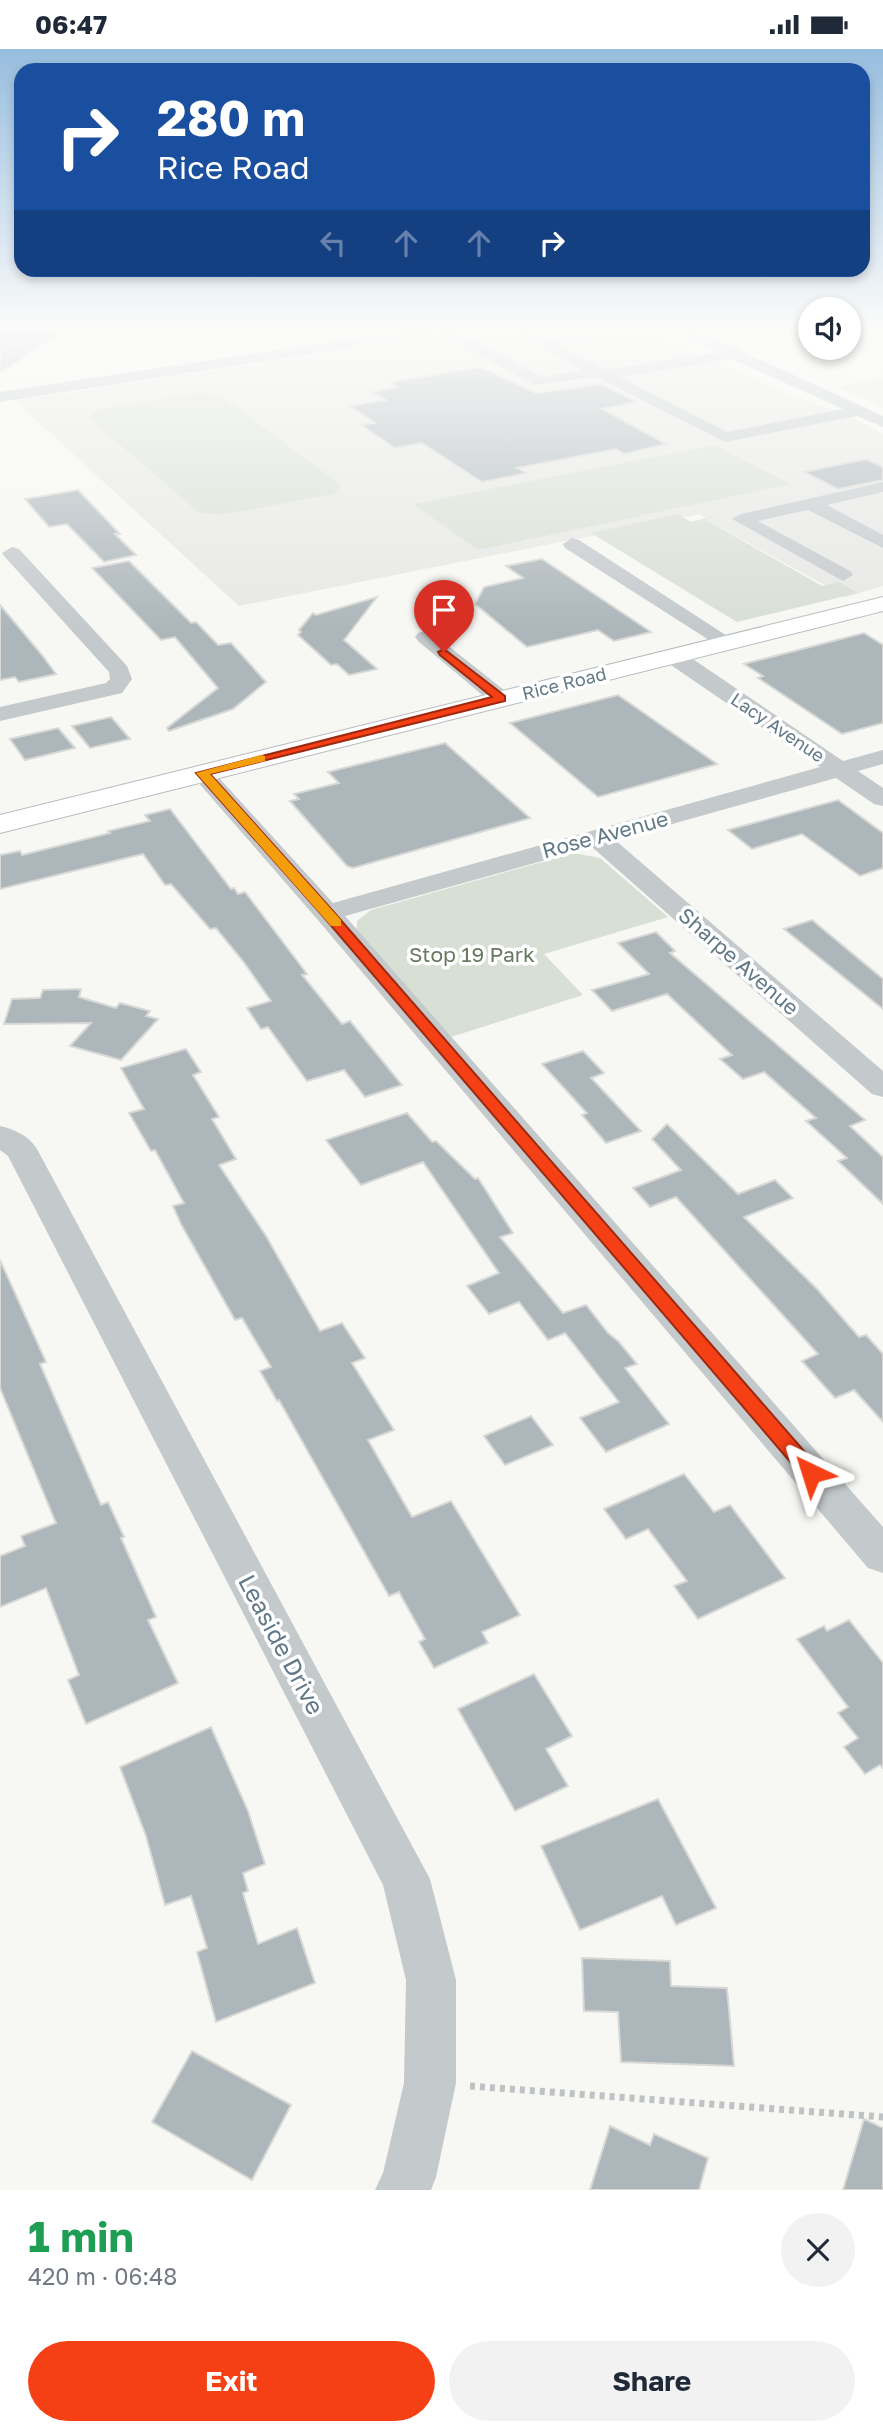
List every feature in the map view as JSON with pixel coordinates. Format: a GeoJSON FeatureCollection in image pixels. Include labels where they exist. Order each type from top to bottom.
{"type":"FeatureCollection","features":[{"type":"Feature","properties":{"kind":"main road","name":"Rice Road"},"geometry":{"type":"LineString","coordinates":[[0,824],[883,604]]}},
{"type":"Feature","properties":{"kind":"street"},"geometry":{"type":"LineString","coordinates":[[708,429],[724,437],[762,429]]}},
{"type":"Feature","properties":{"kind":"street"},"geometry":{"type":"LineString","coordinates":[[822,555],[768,521],[883,487]]}},
{"type":"Feature","properties":{"kind":"street"},"geometry":{"type":"LineString","coordinates":[[843,575],[741,519],[817,508],[883,542]]}},
{"type":"Feature","properties":{"kind":"street"},"geometry":{"type":"LineString","coordinates":[[572,544],[727,643]]}},
{"type":"Feature","properties":{"kind":"street"},"geometry":{"type":"LineString","coordinates":[[0,714],[114,688],[121,680],[119,671],[12,553]]}},
{"type":"Feature","properties":{"kind":"street"},"geometry":{"type":"LineString","coordinates":[[425,637],[501,699]]}},
{"type":"Feature","properties":{"kind":"street","name":"Lacy Avenue"},"geometry":{"type":"LineString","coordinates":[[673,656],[883,799]]}},
{"type":"Feature","properties":{"kind":"street","name":"Rose Avenue"},"geometry":{"type":"LineString","coordinates":[[327,912],[883,757]]}},
{"type":"Feature","properties":{"kind":"street"},"geometry":{"type":"LineString","coordinates":[[202,773],[327,912],[883,1556]]}},
{"type":"Feature","properties":{"kind":"street","name":"Sharpe Avenue"},"geometry":{"type":"LineString","coordinates":[[595,836],[883,1087]]}},
{"type":"Feature","properties":{"kind":"street","name":"Leaside Drive"},"geometry":{"type":"LineString","coordinates":[[0,1136],[21,1149],[406,1879],[431,1980],[430,2083],[409,2177],[403,2190]]}},
{"type":"Feature","properties":{"kind":"path"},"geometry":{"type":"LineString","coordinates":[[430,2083],[883,2117]]}},
{"type":"Feature","properties":{"kind":"shaded area"},"geometry":{"type":"Polygon","coordinates":[[[46,429],[874,429],[883,434],[883,586],[846,597],[705,519],[701,514],[239,606],[46,429]]]}},
{"type":"Feature","properties":{"kind":"green space"},"geometry":{"type":"Polygon","coordinates":[[[102,429],[265,429],[341,485],[334,494],[221,515],[198,512],[102,429]]]}},
{"type":"Feature","properties":{"kind":"green space"},"geometry":{"type":"Polygon","coordinates":[[[715,445],[791,484],[478,550],[413,504],[715,445]]]}},
{"type":"Feature","properties":{"kind":"green space"},"geometry":{"type":"Polygon","coordinates":[[[677,514],[691,522],[719,515],[706,520],[822,586],[839,582],[858,593],[737,622],[591,533],[677,514]]]}},
{"type":"Feature","properties":{"kind":"green space","name":"Stop 19 Park"},"geometry":{"type":"Polygon","coordinates":[[[574,853],[600,858],[668,917],[544,954],[583,995],[451,1037],[357,931],[357,921],[371,910],[574,853]]]}},
{"type":"Feature","properties":{"kind":"building"},"geometry":{"type":"Polygon","coordinates":[[[367,429],[638,429],[666,444],[624,454],[616,449],[517,468],[526,473],[482,482],[422,443],[395,448],[367,429]]]}},
{"type":"Feature","properties":{"kind":"building"},"geometry":{"type":"Polygon","coordinates":[[[866,459],[883,467],[883,480],[838,489],[804,472],[866,459]]]}},
{"type":"Feature","properties":{"kind":"building"},"geometry":{"type":"Polygon","coordinates":[[[78,490],[136,555],[104,562],[67,524],[49,527],[25,499],[78,490]]]}},
{"type":"Feature","properties":{"kind":"building"},"geometry":{"type":"Polygon","coordinates":[[[542,559],[651,632],[614,641],[598,630],[527,647],[475,604],[484,587],[523,578],[506,566],[542,559]]]}},
{"type":"Feature","properties":{"kind":"building"},"geometry":{"type":"Polygon","coordinates":[[[129,561],[191,623],[196,622],[218,645],[231,643],[266,682],[233,709],[169,731],[167,728],[218,688],[175,637],[161,640],[92,568],[129,561]]]}},
{"type":"Feature","properties":{"kind":"building"},"geometry":{"type":"Polygon","coordinates":[[[377,597],[344,640],[377,669],[349,675],[337,664],[331,665],[298,635],[313,613],[316,615],[377,597]]]}},
{"type":"Feature","properties":{"kind":"building"},"geometry":{"type":"Polygon","coordinates":[[[0,605],[56,674],[19,682],[15,677],[0,680],[0,605]]]}},
{"type":"Feature","properties":{"kind":"building"},"geometry":{"type":"Polygon","coordinates":[[[864,633],[883,645],[883,723],[842,734],[758,678],[763,676],[744,664],[864,633]]]}},
{"type":"Feature","properties":{"kind":"building"},"geometry":{"type":"Polygon","coordinates":[[[618,695],[717,764],[598,797],[510,723],[618,695]]]}},
{"type":"Feature","properties":{"kind":"building"},"geometry":{"type":"Polygon","coordinates":[[[111,717],[130,739],[90,748],[72,726],[111,717]]]}},
{"type":"Feature","properties":{"kind":"building"},"geometry":{"type":"Polygon","coordinates":[[[58,728],[75,748],[25,760],[10,739],[58,728]]]}},
{"type":"Feature","properties":{"kind":"building"},"geometry":{"type":"Polygon","coordinates":[[[445,743],[530,818],[353,868],[347,866],[290,801],[299,799],[294,794],[339,783],[328,772],[445,743]]]}},
{"type":"Feature","properties":{"kind":"building"},"geometry":{"type":"Polygon","coordinates":[[[838,800],[883,833],[883,868],[860,876],[802,834],[752,849],[728,830],[838,800]]]}},
{"type":"Feature","properties":{"kind":"building"},"geometry":{"type":"Polygon","coordinates":[[[170,809],[231,889],[234,888],[238,894],[245,892],[307,974],[302,975],[342,1024],[350,1021],[402,1085],[365,1097],[344,1070],[307,1081],[268,1027],[261,1029],[247,1008],[271,1001],[243,961],[216,928],[210,929],[171,884],[165,885],[143,854],[0,889],[0,855],[20,851],[22,855],[110,833],[108,831],[150,821],[145,815],[170,809]]]}},
{"type":"Feature","properties":{"kind":"building"},"geometry":{"type":"Polygon","coordinates":[[[812,920],[883,979],[883,1009],[784,929],[812,920]]]}},
{"type":"Feature","properties":{"kind":"building"},"geometry":{"type":"Polygon","coordinates":[[[656,932],[675,951],[670,953],[865,1120],[850,1126],[883,1157],[883,1204],[838,1161],[847,1158],[806,1121],[816,1118],[764,1072],[743,1079],[720,1059],[732,1055],[667,994],[612,1011],[592,990],[649,974],[618,943],[656,932]]]}},
{"type":"Feature","properties":{"kind":"building"},"geometry":{"type":"Polygon","coordinates":[[[81,989],[79,997],[116,1008],[120,1003],[150,1011],[146,1016],[158,1019],[121,1060],[70,1046],[91,1023],[4,1024],[12,999],[40,998],[43,990],[81,989]]]}},
{"type":"Feature","properties":{"kind":"building"},"geometry":{"type":"Polygon","coordinates":[[[186,1049],[201,1072],[193,1075],[219,1117],[212,1119],[236,1159],[219,1165],[266,1236],[320,1331],[342,1323],[365,1358],[352,1363],[394,1430],[368,1440],[412,1517],[451,1501],[520,1615],[482,1632],[488,1643],[434,1668],[419,1642],[425,1639],[399,1592],[389,1596],[260,1371],[271,1367],[242,1318],[235,1320],[181,1224],[173,1206],[184,1203],[155,1150],[151,1151],[129,1113],[144,1109],[121,1068],[186,1049]]]}},
{"type":"Feature","properties":{"kind":"building"},"geometry":{"type":"Polygon","coordinates":[[[583,1051],[604,1073],[591,1078],[641,1131],[606,1143],[582,1115],[587,1113],[542,1064],[583,1051]]]}},
{"type":"Feature","properties":{"kind":"building"},"geometry":{"type":"Polygon","coordinates":[[[407,1113],[432,1142],[436,1141],[475,1179],[478,1178],[513,1233],[500,1237],[563,1313],[586,1305],[608,1333],[619,1342],[637,1364],[625,1368],[669,1424],[606,1452],[580,1418],[619,1402],[565,1333],[548,1340],[519,1302],[489,1314],[467,1286],[499,1273],[423,1162],[361,1185],[326,1140],[407,1113]]]}},
{"type":"Feature","properties":{"kind":"building"},"geometry":{"type":"Polygon","coordinates":[[[667,1124],[738,1194],[775,1180],[793,1198],[744,1217],[817,1289],[859,1337],[866,1335],[883,1354],[883,1422],[854,1390],[835,1398],[802,1361],[818,1354],[676,1197],[650,1207],[633,1188],[681,1170],[652,1139],[667,1124]]]}},
{"type":"Feature","properties":{"kind":"building"},"geometry":{"type":"Polygon","coordinates":[[[0,1260],[46,1362],[40,1364],[101,1505],[108,1502],[124,1537],[121,1538],[156,1617],[148,1620],[178,1683],[86,1724],[68,1680],[79,1675],[46,1588],[0,1607],[0,1556],[25,1546],[21,1536],[56,1523],[0,1388],[0,1260]]]}},
{"type":"Feature","properties":{"kind":"building"},"geometry":{"type":"Polygon","coordinates":[[[531,1416],[553,1445],[505,1465],[484,1436],[531,1416]]]}},
{"type":"Feature","properties":{"kind":"building"},"geometry":{"type":"Polygon","coordinates":[[[684,1474],[714,1512],[730,1505],[785,1578],[698,1619],[674,1586],[687,1581],[648,1529],[626,1539],[604,1509],[684,1474]]]}},
{"type":"Feature","properties":{"kind":"building"},"geometry":{"type":"Polygon","coordinates":[[[849,1620],[883,1663],[883,1768],[880,1765],[865,1774],[844,1747],[858,1738],[838,1713],[848,1707],[797,1639],[824,1626],[827,1631],[849,1620]]]}},
{"type":"Feature","properties":{"kind":"building"},"geometry":{"type":"Polygon","coordinates":[[[534,1674],[572,1736],[546,1749],[568,1786],[515,1811],[458,1709],[534,1674]]]}},
{"type":"Feature","properties":{"kind":"building"},"geometry":{"type":"Polygon","coordinates":[[[211,1727],[248,1811],[265,1864],[243,1873],[248,1891],[243,1893],[258,1944],[297,1928],[315,1983],[216,2022],[197,1952],[207,1948],[191,1896],[165,1905],[146,1836],[120,1767],[211,1727]]]}},
{"type":"Feature","properties":{"kind":"building"},"geometry":{"type":"Polygon","coordinates":[[[658,1799],[716,1908],[676,1925],[662,1896],[580,1930],[541,1846],[658,1799]]]}},
{"type":"Feature","properties":{"kind":"building"},"geometry":{"type":"Polygon","coordinates":[[[582,1958],[670,1961],[671,1986],[727,1988],[734,2066],[621,2062],[618,2012],[584,2011],[582,1958]]]}},
{"type":"Feature","properties":{"kind":"building"},"geometry":{"type":"Polygon","coordinates":[[[192,2051],[291,2105],[252,2180],[152,2122],[192,2051]]]}},
{"type":"Feature","properties":{"kind":"building"},"geometry":{"type":"Polygon","coordinates":[[[864,2119],[883,2128],[883,2190],[843,2190],[864,2119]]]}},
{"type":"Feature","properties":{"kind":"building"},"geometry":{"type":"Polygon","coordinates":[[[610,2126],[650,2145],[654,2134],[708,2158],[699,2190],[590,2190],[610,2126]]]}},
{"type":"Feature","properties":{"kind":"slow traffic"},"geometry":{"type":"LineString","coordinates":[[261,758],[202,773],[336,923]]}},
{"type":"Feature","properties":{"kind":"route"},"geometry":{"type":"LineString","coordinates":[[444,652],[501,699],[202,773],[327,912],[811,1473]]}}]}
